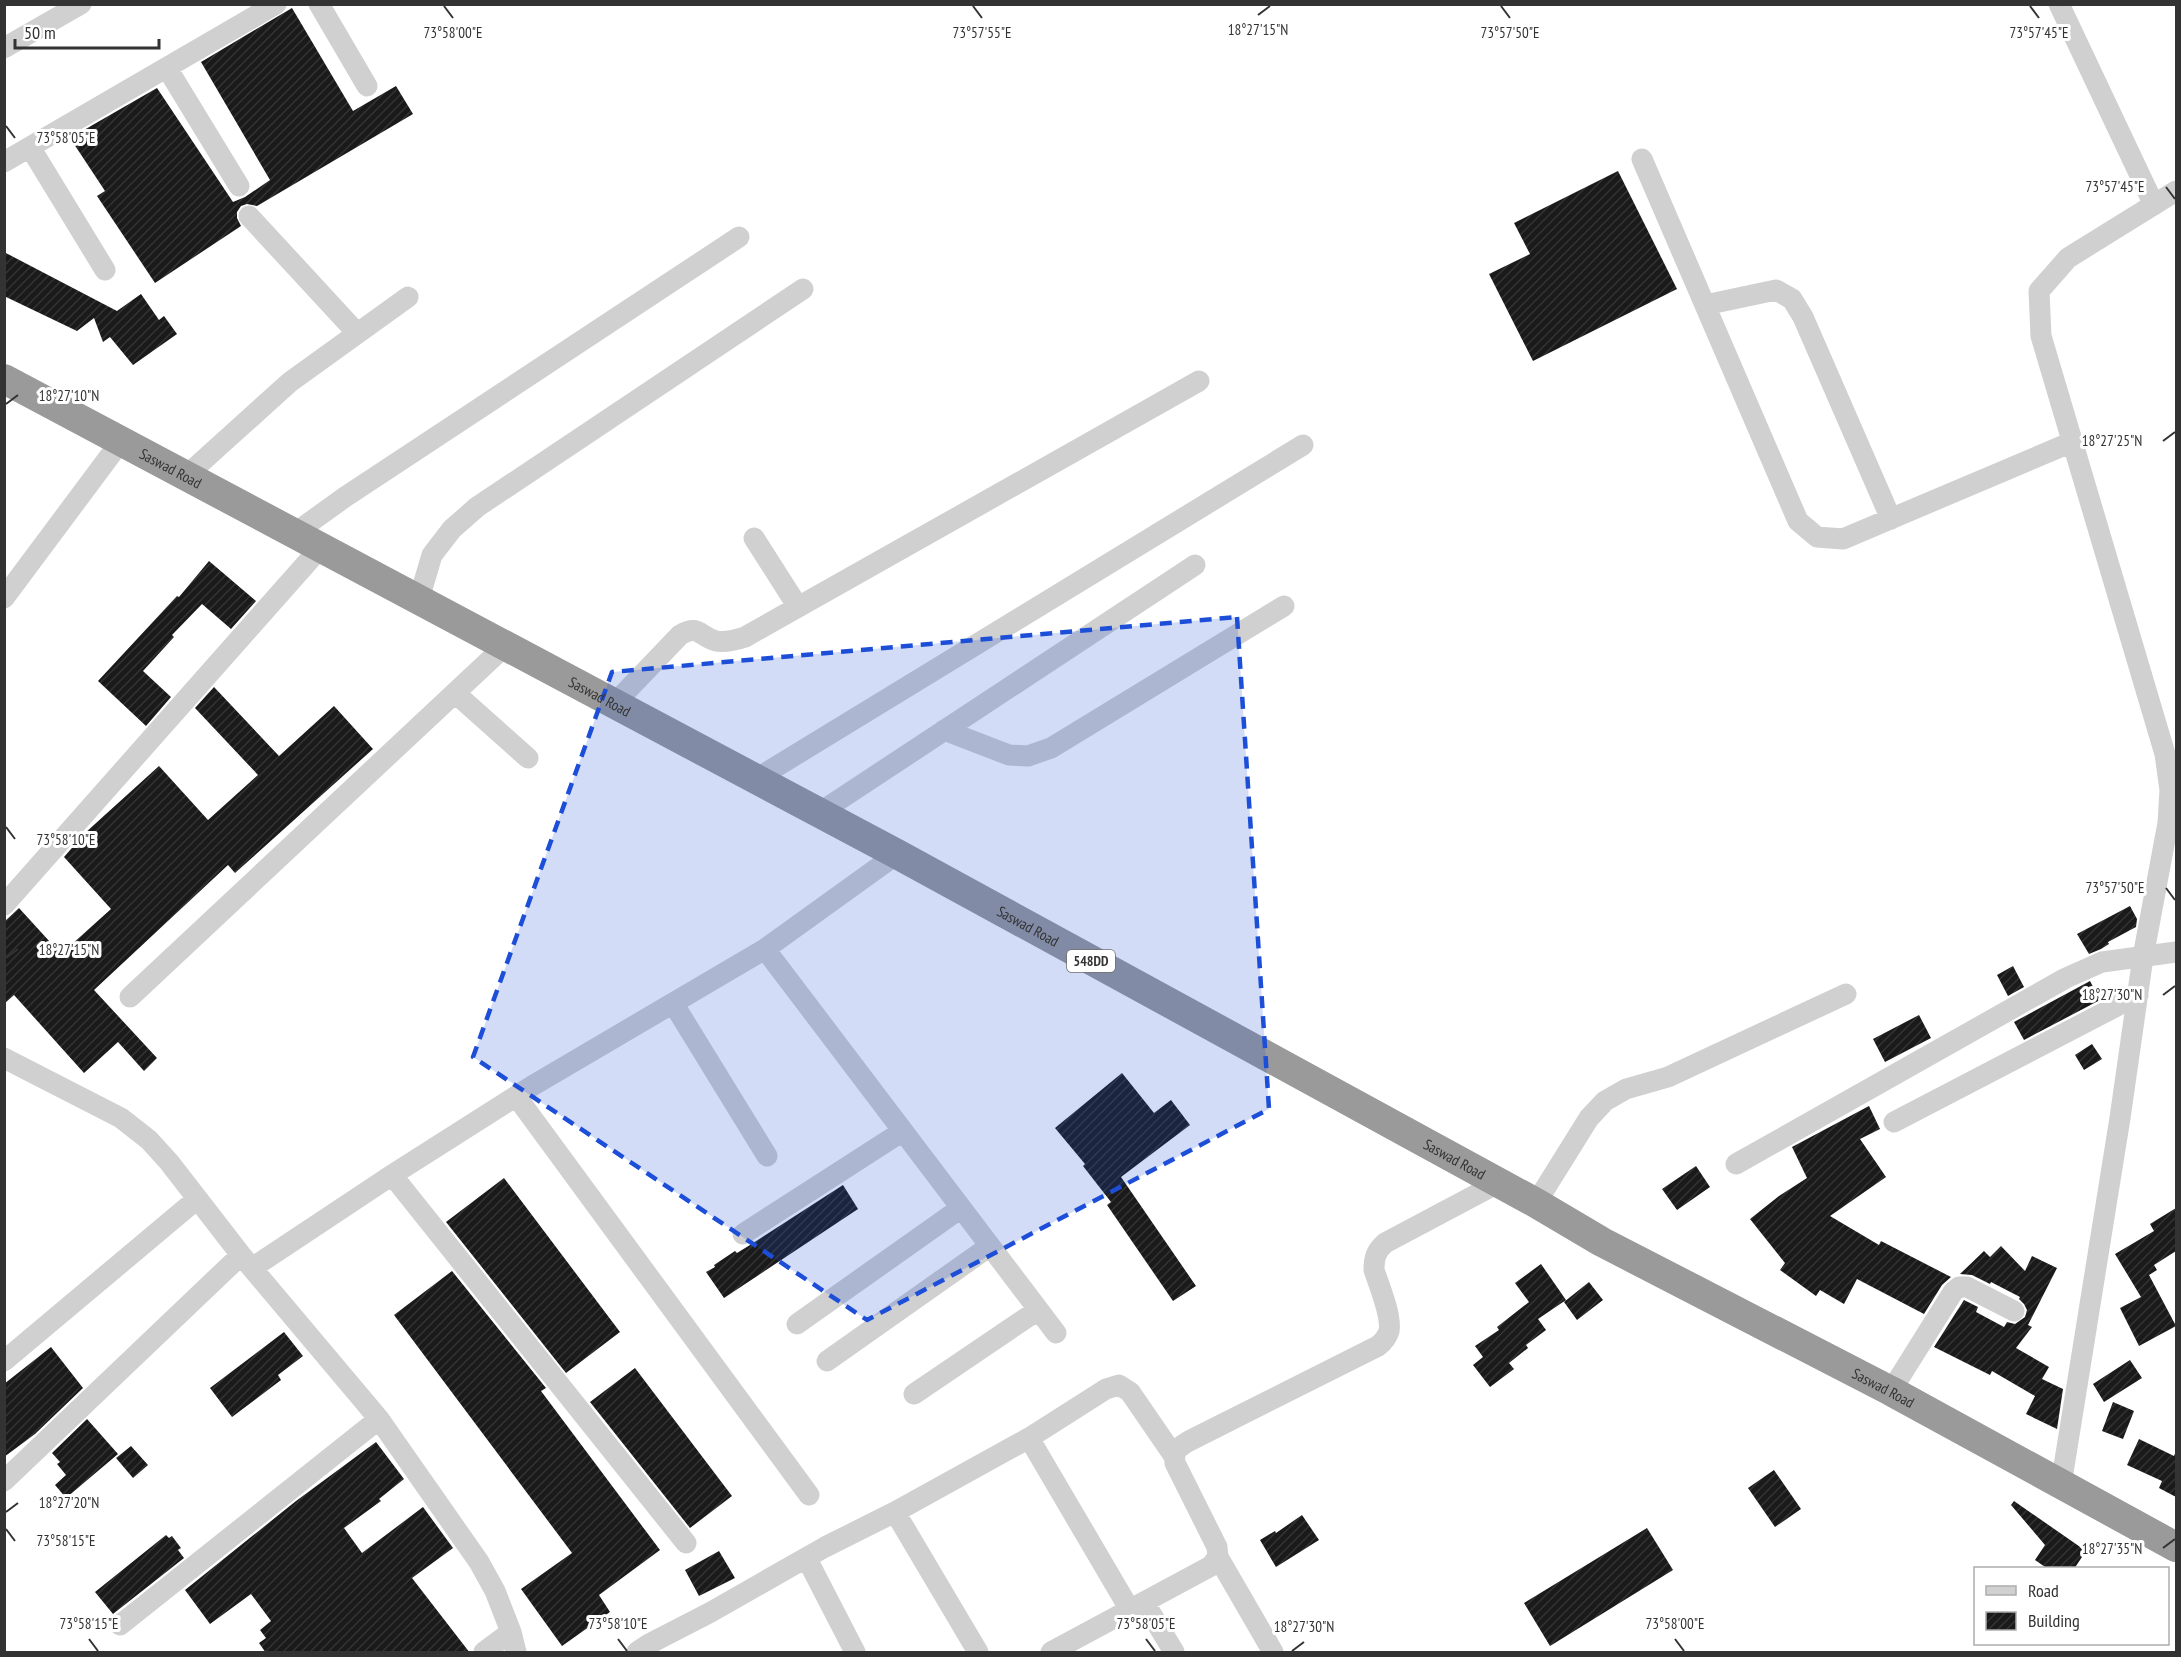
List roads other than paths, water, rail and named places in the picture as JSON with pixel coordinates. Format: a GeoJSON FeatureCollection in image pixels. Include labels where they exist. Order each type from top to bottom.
{"type":"FeatureCollection","features":[{"type":"Feature","properties":{"kind":"highway","name":"Saswad Road"},"geometry":{"type":"LineString","coordinates":[[4,379],[897,854],[1536,1203],[1602,1242],[1891,1391],[2176,1546]]}},
{"type":"Feature","properties":{"kind":"street"},"geometry":{"type":"LineString","coordinates":[[4,48],[81,4]]}},
{"type":"Feature","properties":{"kind":"street"},"geometry":{"type":"LineString","coordinates":[[4,162],[276,4]]}},
{"type":"Feature","properties":{"kind":"street"},"geometry":{"type":"LineString","coordinates":[[319,4],[367,86]]}},
{"type":"Feature","properties":{"kind":"street"},"geometry":{"type":"LineString","coordinates":[[2059,4],[2154,205]]}},
{"type":"Feature","properties":{"kind":"street"},"geometry":{"type":"LineString","coordinates":[[167,68],[239,186]]}},
{"type":"Feature","properties":{"kind":"street"},"geometry":{"type":"LineString","coordinates":[[30,147],[105,270]]}},
{"type":"Feature","properties":{"kind":"street"},"geometry":{"type":"LineString","coordinates":[[1642,159],[1798,521],[1817,537],[1843,539],[2072,442]]}},
{"type":"Feature","properties":{"kind":"street"},"geometry":{"type":"LineString","coordinates":[[2061,1485],[2143,957],[2168,823],[2170,790],[2165,754],[2041,336],[2039,291],[2068,258],[2176,191]]}},
{"type":"Feature","properties":{"kind":"street"},"geometry":{"type":"LineString","coordinates":[[249,216],[357,333]]}},
{"type":"Feature","properties":{"kind":"street"},"geometry":{"type":"LineString","coordinates":[[4,905],[308,540],[355,490],[739,237]]}},
{"type":"Feature","properties":{"kind":"street"},"geometry":{"type":"LineString","coordinates":[[419,599],[432,555],[452,529],[477,507],[803,289]]}},
{"type":"Feature","properties":{"kind":"street"},"geometry":{"type":"LineString","coordinates":[[1705,305],[1776,290],[1792,299],[1803,317],[1891,519]]}},
{"type":"Feature","properties":{"kind":"street"},"geometry":{"type":"LineString","coordinates":[[187,476],[290,382],[408,297]]}},
{"type":"Feature","properties":{"kind":"street"},"geometry":{"type":"LineString","coordinates":[[615,704],[680,635],[689,630],[698,631],[715,641],[729,641],[745,637],[1199,381]]}},
{"type":"Feature","properties":{"kind":"street"},"geometry":{"type":"LineString","coordinates":[[4,598],[121,441]]}},
{"type":"Feature","properties":{"kind":"street"},"geometry":{"type":"LineString","coordinates":[[756,779],[1304,445]]}},
{"type":"Feature","properties":{"kind":"street"},"geometry":{"type":"LineString","coordinates":[[754,538],[798,607]]}},
{"type":"Feature","properties":{"kind":"street"},"geometry":{"type":"LineString","coordinates":[[819,813],[1195,565]]}},
{"type":"Feature","properties":{"kind":"street"},"geometry":{"type":"LineString","coordinates":[[944,730],[1009,755],[1028,756],[1051,748],[1284,606]]}},
{"type":"Feature","properties":{"kind":"street"},"geometry":{"type":"LineString","coordinates":[[130,997],[506,645]]}},
{"type":"Feature","properties":{"kind":"street"},"geometry":{"type":"LineString","coordinates":[[455,693],[528,758]]}},
{"type":"Feature","properties":{"kind":"street"},"geometry":{"type":"LineString","coordinates":[[4,1481],[246,1261],[392,1175],[516,1096],[765,949],[897,854]]}},
{"type":"Feature","properties":{"kind":"street"},"geometry":{"type":"LineString","coordinates":[[765,949],[1056,1333]]}},
{"type":"Feature","properties":{"kind":"street"},"geometry":{"type":"LineString","coordinates":[[1736,1164],[2066,978],[2102,962],[2176,952]]}},
{"type":"Feature","properties":{"kind":"street"},"geometry":{"type":"LineString","coordinates":[[1536,1203],[1589,1118],[1605,1101],[1626,1089],[1668,1077],[1846,993]]}},
{"type":"Feature","properties":{"kind":"street"},"geometry":{"type":"LineString","coordinates":[[1894,1122],[2138,995]]}},
{"type":"Feature","properties":{"kind":"street"},"geometry":{"type":"LineString","coordinates":[[673,1003],[767,1156]]}},
{"type":"Feature","properties":{"kind":"street"},"geometry":{"type":"LineString","coordinates":[[4,1058],[134,1126],[169,1162],[246,1261],[379,1419],[479,1562],[495,1591],[511,1632],[516,1653]]}},
{"type":"Feature","properties":{"kind":"street"},"geometry":{"type":"LineString","coordinates":[[516,1096],[809,1496]]}},
{"type":"Feature","properties":{"kind":"street"},"geometry":{"type":"LineString","coordinates":[[743,1234],[903,1131]]}},
{"type":"Feature","properties":{"kind":"street"},"geometry":{"type":"LineString","coordinates":[[392,1175],[686,1543]]}},
{"type":"Feature","properties":{"kind":"street"},"geometry":{"type":"LineString","coordinates":[[1174,1456],[1176,1450],[1189,1441],[1378,1346],[1386,1339],[1389,1320],[1374,1270],[1378,1249],[1385,1243],[1498,1183]]}},
{"type":"Feature","properties":{"kind":"street"},"geometry":{"type":"LineString","coordinates":[[4,1361],[197,1199]]}},
{"type":"Feature","properties":{"kind":"street"},"geometry":{"type":"LineString","coordinates":[[796,1324],[961,1208]]}},
{"type":"Feature","properties":{"kind":"street"},"geometry":{"type":"LineString","coordinates":[[827,1361],[990,1246]]}},
{"type":"Feature","properties":{"kind":"street"},"geometry":{"type":"LineString","coordinates":[[1891,1391],[1953,1292],[1959,1287],[1967,1287],[2014,1311]]}},
{"type":"Feature","properties":{"kind":"street"},"geometry":{"type":"LineString","coordinates":[[914,1394],[1038,1310]]}},
{"type":"Feature","properties":{"kind":"street"},"geometry":{"type":"LineString","coordinates":[[637,1653],[649,1644],[807,1559],[825,1547],[895,1512],[1029,1438],[1106,1389],[1119,1385],[1130,1392],[1174,1456],[1175,1463],[1217,1547],[1218,1557],[1273,1653]]}},
{"type":"Feature","properties":{"kind":"street"},"geometry":{"type":"LineString","coordinates":[[120,1625],[379,1419]]}},
{"type":"Feature","properties":{"kind":"street"},"geometry":{"type":"LineString","coordinates":[[1029,1438],[1137,1606],[1174,1653]]}},
{"type":"Feature","properties":{"kind":"street"},"geometry":{"type":"LineString","coordinates":[[895,1512],[978,1653]]}},
{"type":"Feature","properties":{"kind":"street"},"geometry":{"type":"LineString","coordinates":[[1051,1653],[1082,1645],[1137,1606],[1211,1566],[1218,1557]]}},
{"type":"Feature","properties":{"kind":"street"},"geometry":{"type":"LineString","coordinates":[[807,1559],[855,1653]]}},
{"type":"Feature","properties":{"kind":"street"},"geometry":{"type":"LineString","coordinates":[[484,1653],[511,1632]]}}]}
